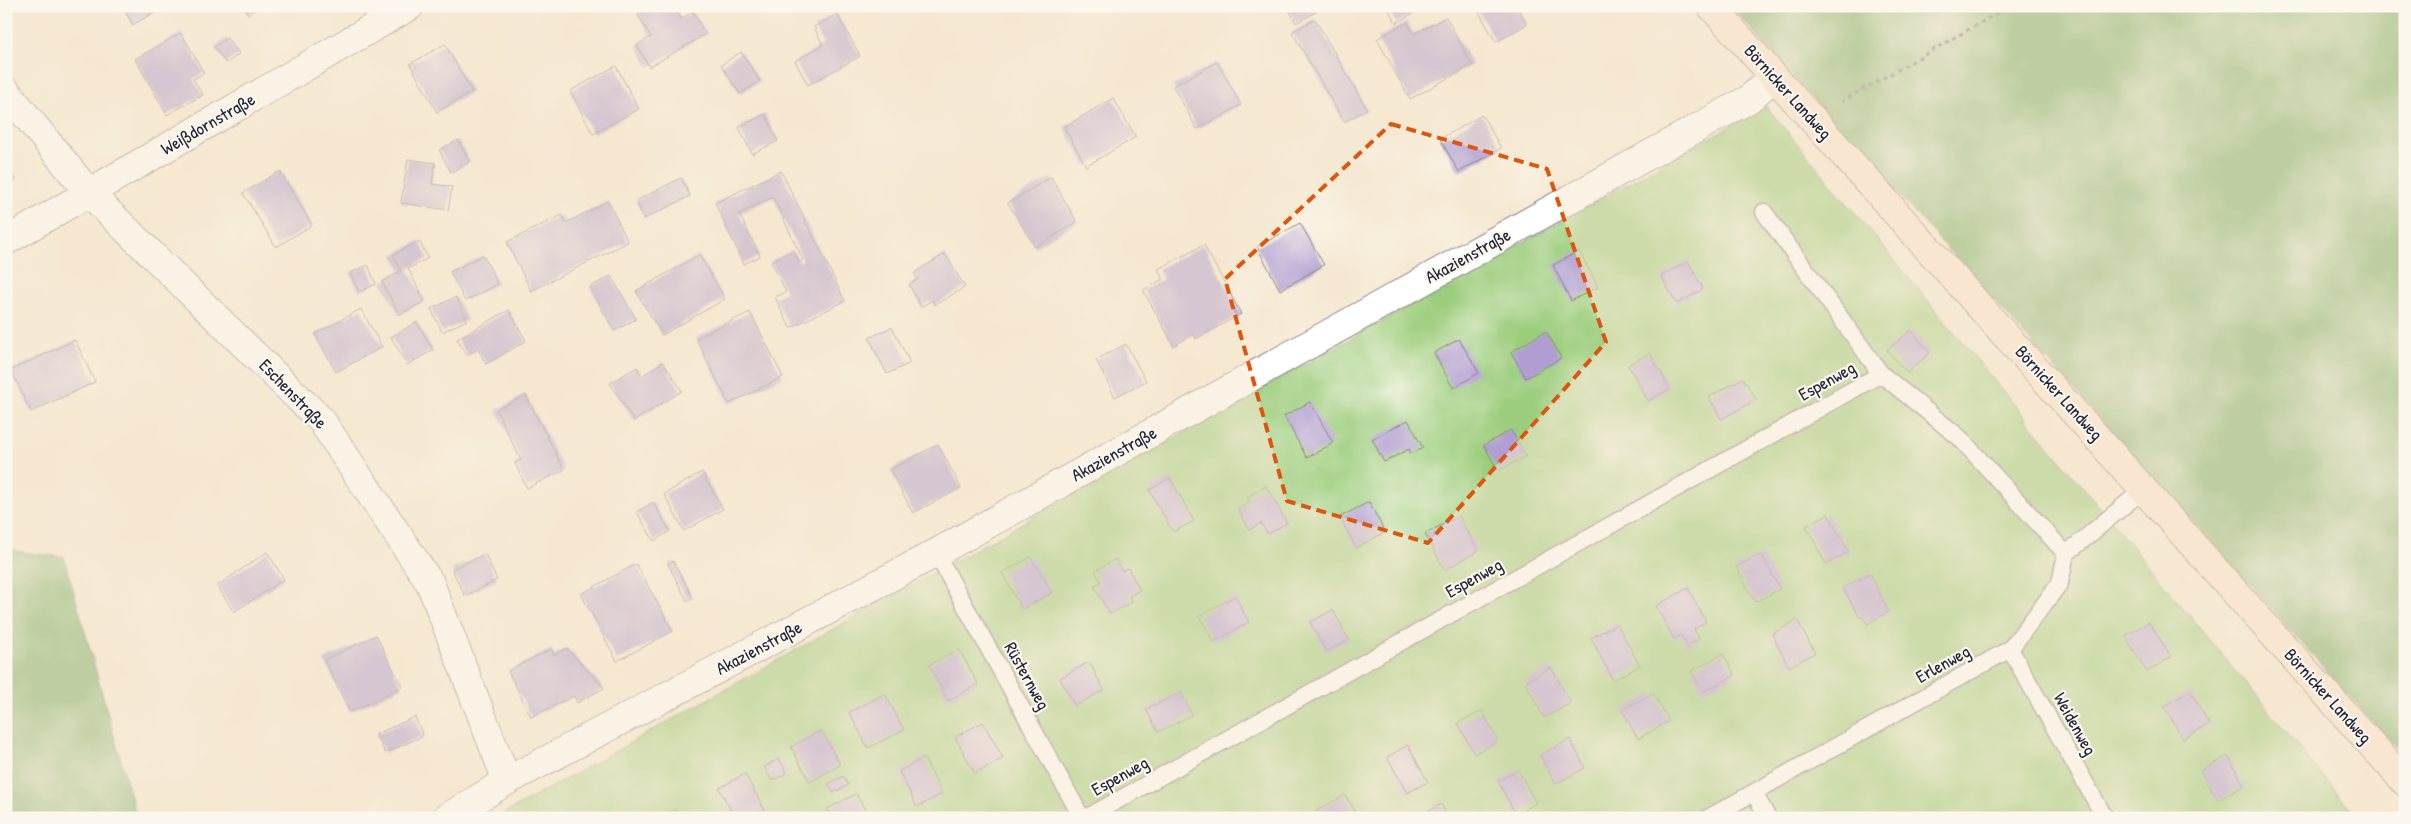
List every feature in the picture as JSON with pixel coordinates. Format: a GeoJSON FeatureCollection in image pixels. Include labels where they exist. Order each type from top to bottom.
{"type":"FeatureCollection","features":[{"type":"Feature","properties":{"kind":"street","name":"Weißdornstraße"},"geometry":{"type":"LineString","coordinates":[[6,241],[410,6]]}},
{"type":"Feature","properties":{"kind":"street","name":"Börnicker Landweg"},"geometry":{"type":"LineString","coordinates":[[1711,6],[2405,782]]}},
{"type":"Feature","properties":{"kind":"street","name":"Akazienstraße"},"geometry":{"type":"LineString","coordinates":[[446,818],[507,781],[936,553],[1749,99],[1774,77]]}},
{"type":"Feature","properties":{"kind":"street","name":"Eschenstraße"},"geometry":{"type":"LineString","coordinates":[[6,91],[89,193],[321,420],[430,583],[507,781]]}},
{"type":"Feature","properties":{"kind":"lane"},"geometry":{"type":"LineString","coordinates":[[1764,212],[1881,374],[1960,438],[2066,554],[2144,489]]}},
{"type":"Feature","properties":{"kind":"lane","name":"Espenweg"},"geometry":{"type":"LineString","coordinates":[[1084,818],[1881,374]]}},
{"type":"Feature","properties":{"kind":"lane","name":"Rüsternweg"},"geometry":{"type":"LineString","coordinates":[[936,553],[1084,818]]}},
{"type":"Feature","properties":{"kind":"lane","name":"Erlenweg"},"geometry":{"type":"LineString","coordinates":[[1708,818],[2010,649],[2060,584],[2066,554]]}},
{"type":"Feature","properties":{"kind":"lane","name":"Weidenweg"},"geometry":{"type":"LineString","coordinates":[[2010,649],[2105,818]]}},
{"type":"Feature","properties":{"kind":"lane"},"geometry":{"type":"LineString","coordinates":[[1754,793],[1768,818]]}},
{"type":"Feature","properties":{"kind":"path"},"geometry":{"type":"LineString","coordinates":[[1813,118],[2010,6]]}},
{"type":"Feature","properties":{"kind":"highlighted area"},"geometry":{"type":"Polygon","coordinates":[[[1391,124],[1547,169],[1606,342],[1428,543],[1287,501],[1225,279],[1391,124]]]}},
{"type":"Feature","properties":{"kind":"green space"},"geometry":{"type":"Polygon","coordinates":[[[1731,6],[2405,6],[2405,758],[1808,94],[1731,6]]]}},
{"type":"Feature","properties":{"kind":"green space"},"geometry":{"type":"Polygon","coordinates":[[[1766,106],[2358,818],[496,818],[1766,106]]]}},
{"type":"Feature","properties":{"kind":"green space"},"geometry":{"type":"Polygon","coordinates":[[[6,550],[64,557],[137,818],[6,818],[6,550]]]}},
{"type":"Feature","properties":{"kind":"building"},"geometry":{"type":"Polygon","coordinates":[[[122,6],[164,6],[133,25],[122,6]]]}},
{"type":"Feature","properties":{"kind":"building"},"geometry":{"type":"Polygon","coordinates":[[[244,6],[261,6],[248,14],[244,6]]]}},
{"type":"Feature","properties":{"kind":"building"},"geometry":{"type":"Polygon","coordinates":[[[654,6],[674,6],[681,19],[693,12],[706,34],[649,67],[637,45],[651,37],[638,15],[654,6]]]}},
{"type":"Feature","properties":{"kind":"building"},"geometry":{"type":"Polygon","coordinates":[[[1287,6],[1313,6],[1316,12],[1296,23],[1287,6]]]}},
{"type":"Feature","properties":{"kind":"building"},"geometry":{"type":"Polygon","coordinates":[[[1387,6],[1426,6],[1396,23],[1387,6]]]}},
{"type":"Feature","properties":{"kind":"building"},"geometry":{"type":"Polygon","coordinates":[[[1517,6],[1527,24],[1496,42],[1476,7],[1517,6]]]}},
{"type":"Feature","properties":{"kind":"building"},"geometry":{"type":"Polygon","coordinates":[[[837,14],[860,56],[808,85],[795,61],[823,45],[814,27],[837,14]]]}},
{"type":"Feature","properties":{"kind":"building"},"geometry":{"type":"Polygon","coordinates":[[[1446,17],[1472,65],[1410,99],[1377,39],[1407,22],[1414,34],[1446,17]]]}},
{"type":"Feature","properties":{"kind":"building"},"geometry":{"type":"Polygon","coordinates":[[[1315,19],[1367,109],[1344,122],[1292,32],[1315,19]]]}},
{"type":"Feature","properties":{"kind":"building"},"geometry":{"type":"Polygon","coordinates":[[[181,33],[204,73],[193,79],[203,95],[167,115],[135,59],[181,33]]]}},
{"type":"Feature","properties":{"kind":"building"},"geometry":{"type":"Polygon","coordinates":[[[227,38],[239,54],[226,63],[214,47],[227,38]]]}},
{"type":"Feature","properties":{"kind":"building"},"geometry":{"type":"Polygon","coordinates":[[[445,44],[472,92],[437,112],[410,64],[445,44]]]}},
{"type":"Feature","properties":{"kind":"building"},"geometry":{"type":"Polygon","coordinates":[[[741,52],[760,81],[740,94],[721,65],[741,52]]]}},
{"type":"Feature","properties":{"kind":"building"},"geometry":{"type":"Polygon","coordinates":[[[1217,62],[1241,105],[1197,129],[1173,86],[1217,62]]]}},
{"type":"Feature","properties":{"kind":"building"},"geometry":{"type":"Polygon","coordinates":[[[616,66],[639,109],[593,134],[570,91],[616,66]]]}},
{"type":"Feature","properties":{"kind":"building"},"geometry":{"type":"Polygon","coordinates":[[[1113,98],[1136,137],[1086,166],[1064,127],[1113,98]]]}},
{"type":"Feature","properties":{"kind":"building"},"geometry":{"type":"Polygon","coordinates":[[[765,114],[778,141],[752,154],[739,127],[765,114]]]}},
{"type":"Feature","properties":{"kind":"building"},"geometry":{"type":"Polygon","coordinates":[[[1482,115],[1501,148],[1459,172],[1440,139],[1482,115]]]}},
{"type":"Feature","properties":{"kind":"building"},"geometry":{"type":"Polygon","coordinates":[[[458,140],[470,162],[451,172],[439,150],[458,140]]]}},
{"type":"Feature","properties":{"kind":"building"},"geometry":{"type":"Polygon","coordinates":[[[408,159],[435,163],[432,184],[452,187],[448,210],[401,203],[408,159]]]}},
{"type":"Feature","properties":{"kind":"building"},"geometry":{"type":"Polygon","coordinates":[[[6,163],[16,180],[6,185],[6,163]]]}},
{"type":"Feature","properties":{"kind":"building"},"geometry":{"type":"Polygon","coordinates":[[[280,171],[312,225],[276,247],[243,193],[280,171]]]}},
{"type":"Feature","properties":{"kind":"building"},"geometry":{"type":"Polygon","coordinates":[[[781,171],[845,301],[790,328],[775,297],[786,292],[771,261],[793,250],[799,262],[803,260],[773,197],[739,214],[760,256],[744,264],[715,203],[781,171]]]}},
{"type":"Feature","properties":{"kind":"building"},"geometry":{"type":"Polygon","coordinates":[[[1051,177],[1077,222],[1035,247],[1008,203],[1051,177]]]}},
{"type":"Feature","properties":{"kind":"building"},"geometry":{"type":"Polygon","coordinates":[[[681,178],[690,196],[644,219],[636,201],[681,178]]]}},
{"type":"Feature","properties":{"kind":"building"},"geometry":{"type":"Polygon","coordinates":[[[608,201],[628,242],[531,291],[507,242],[562,215],[566,223],[608,201]]]}},
{"type":"Feature","properties":{"kind":"building"},"geometry":{"type":"Polygon","coordinates":[[[1300,223],[1324,265],[1280,290],[1257,247],[1300,223]]]}},
{"type":"Feature","properties":{"kind":"building"},"geometry":{"type":"Polygon","coordinates":[[[419,241],[428,258],[408,269],[425,301],[399,315],[382,282],[401,271],[393,255],[419,241]]]}},
{"type":"Feature","properties":{"kind":"building"},"geometry":{"type":"Polygon","coordinates":[[[1204,245],[1241,314],[1196,339],[1193,334],[1174,346],[1143,290],[1163,279],[1158,269],[1204,245]]]}},
{"type":"Feature","properties":{"kind":"building"},"geometry":{"type":"Polygon","coordinates":[[[1579,251],[1598,287],[1571,301],[1553,265],[1579,251]]]}},
{"type":"Feature","properties":{"kind":"building"},"geometry":{"type":"Polygon","coordinates":[[[945,254],[965,287],[935,305],[932,300],[921,307],[909,285],[918,279],[914,273],[945,254]]]}},
{"type":"Feature","properties":{"kind":"building"},"geometry":{"type":"Polygon","coordinates":[[[483,255],[498,284],[465,301],[450,272],[483,255]]]}},
{"type":"Feature","properties":{"kind":"building"},"geometry":{"type":"Polygon","coordinates":[[[699,255],[725,299],[662,335],[636,291],[699,255]]]}},
{"type":"Feature","properties":{"kind":"building"},"geometry":{"type":"Polygon","coordinates":[[[1688,261],[1703,289],[1677,304],[1661,276],[1688,261]]]}},
{"type":"Feature","properties":{"kind":"building"},"geometry":{"type":"Polygon","coordinates":[[[368,265],[376,284],[359,292],[350,273],[368,265]]]}},
{"type":"Feature","properties":{"kind":"building"},"geometry":{"type":"Polygon","coordinates":[[[611,276],[636,319],[614,331],[590,287],[611,276]]]}},
{"type":"Feature","properties":{"kind":"building"},"geometry":{"type":"Polygon","coordinates":[[[456,297],[467,320],[442,332],[431,309],[456,297]]]}},
{"type":"Feature","properties":{"kind":"building"},"geometry":{"type":"Polygon","coordinates":[[[361,309],[382,347],[336,372],[315,334],[361,309]]]}},
{"type":"Feature","properties":{"kind":"building"},"geometry":{"type":"Polygon","coordinates":[[[509,310],[526,341],[486,364],[478,349],[467,355],[457,339],[509,310]]]}},
{"type":"Feature","properties":{"kind":"building"},"geometry":{"type":"Polygon","coordinates":[[[750,312],[783,377],[729,404],[696,338],[750,312]]]}},
{"type":"Feature","properties":{"kind":"building"},"geometry":{"type":"Polygon","coordinates":[[[417,322],[433,350],[407,365],[391,337],[417,322]]]}},
{"type":"Feature","properties":{"kind":"building"},"geometry":{"type":"Polygon","coordinates":[[[892,327],[910,363],[887,374],[869,338],[892,327]]]}},
{"type":"Feature","properties":{"kind":"building"},"geometry":{"type":"Polygon","coordinates":[[[1911,330],[1930,353],[1907,373],[1887,350],[1911,330]]]}},
{"type":"Feature","properties":{"kind":"building"},"geometry":{"type":"Polygon","coordinates":[[[1546,331],[1561,358],[1526,378],[1511,352],[1546,331]]]}},
{"type":"Feature","properties":{"kind":"building"},"geometry":{"type":"Polygon","coordinates":[[[1459,339],[1479,373],[1453,388],[1434,353],[1459,339]]]}},
{"type":"Feature","properties":{"kind":"building"},"geometry":{"type":"Polygon","coordinates":[[[75,340],[95,382],[31,412],[11,370],[75,340]]]}},
{"type":"Feature","properties":{"kind":"building"},"geometry":{"type":"Polygon","coordinates":[[[1126,344],[1146,381],[1115,397],[1096,360],[1126,344]]]}},
{"type":"Feature","properties":{"kind":"building"},"geometry":{"type":"Polygon","coordinates":[[[1650,353],[1670,389],[1648,401],[1628,365],[1650,353]]]}},
{"type":"Feature","properties":{"kind":"building"},"geometry":{"type":"Polygon","coordinates":[[[663,362],[682,391],[634,421],[610,383],[637,367],[642,376],[663,362]]]}},
{"type":"Feature","properties":{"kind":"building"},"geometry":{"type":"Polygon","coordinates":[[[1743,378],[1756,400],[1721,419],[1709,397],[1743,378]]]}},
{"type":"Feature","properties":{"kind":"building"},"geometry":{"type":"Polygon","coordinates":[[[526,395],[564,470],[527,488],[515,463],[521,460],[496,410],[526,395]]]}},
{"type":"Feature","properties":{"kind":"building"},"geometry":{"type":"Polygon","coordinates":[[[1310,402],[1333,443],[1307,458],[1284,416],[1310,402]]]}},
{"type":"Feature","properties":{"kind":"building"},"geometry":{"type":"Polygon","coordinates":[[[1408,420],[1423,448],[1411,454],[1409,449],[1384,462],[1372,439],[1408,420]]]}},
{"type":"Feature","properties":{"kind":"building"},"geometry":{"type":"Polygon","coordinates":[[[1511,430],[1526,456],[1498,471],[1484,445],[1511,430]]]}},
{"type":"Feature","properties":{"kind":"building"},"geometry":{"type":"Polygon","coordinates":[[[938,444],[961,488],[913,513],[890,470],[938,444]]]}},
{"type":"Feature","properties":{"kind":"building"},"geometry":{"type":"Polygon","coordinates":[[[702,472],[723,509],[684,531],[664,494],[702,472]]]}},
{"type":"Feature","properties":{"kind":"building"},"geometry":{"type":"Polygon","coordinates":[[[1170,478],[1194,521],[1173,532],[1149,490],[1170,478]]]}},
{"type":"Feature","properties":{"kind":"building"},"geometry":{"type":"Polygon","coordinates":[[[1266,486],[1287,523],[1268,534],[1261,523],[1249,530],[1238,509],[1250,502],[1247,497],[1266,486]]]}},
{"type":"Feature","properties":{"kind":"building"},"geometry":{"type":"Polygon","coordinates":[[[653,502],[670,531],[654,541],[637,512],[653,502]]]}},
{"type":"Feature","properties":{"kind":"building"},"geometry":{"type":"Polygon","coordinates":[[[1369,502],[1385,532],[1356,548],[1340,517],[1369,502]]]}},
{"type":"Feature","properties":{"kind":"building"},"geometry":{"type":"Polygon","coordinates":[[[1828,514],[1849,552],[1826,564],[1806,526],[1828,514]]]}},
{"type":"Feature","properties":{"kind":"building"},"geometry":{"type":"Polygon","coordinates":[[[1459,516],[1478,551],[1445,570],[1425,534],[1459,516]]]}},
{"type":"Feature","properties":{"kind":"building"},"geometry":{"type":"Polygon","coordinates":[[[267,552],[284,579],[234,612],[217,586],[267,552]]]}},
{"type":"Feature","properties":{"kind":"building"},"geometry":{"type":"Polygon","coordinates":[[[485,554],[497,580],[465,596],[452,569],[485,554]]]}},
{"type":"Feature","properties":{"kind":"building"},"geometry":{"type":"Polygon","coordinates":[[[1761,554],[1780,589],[1755,602],[1736,567],[1761,554]]]}},
{"type":"Feature","properties":{"kind":"building"},"geometry":{"type":"Polygon","coordinates":[[[1031,557],[1052,593],[1022,609],[1002,573],[1031,557]]]}},
{"type":"Feature","properties":{"kind":"building"},"geometry":{"type":"Polygon","coordinates":[[[1116,559],[1122,571],[1128,568],[1140,590],[1129,596],[1132,602],[1110,614],[1094,586],[1101,582],[1095,571],[1116,559]]]}},
{"type":"Feature","properties":{"kind":"building"},"geometry":{"type":"Polygon","coordinates":[[[673,561],[693,598],[687,601],[668,564],[673,561]]]}},
{"type":"Feature","properties":{"kind":"building"},"geometry":{"type":"Polygon","coordinates":[[[636,564],[673,631],[617,661],[581,594],[636,564]]]}},
{"type":"Feature","properties":{"kind":"building"},"geometry":{"type":"Polygon","coordinates":[[[1870,573],[1889,612],[1867,624],[1863,617],[1860,618],[1843,588],[1870,573]]]}},
{"type":"Feature","properties":{"kind":"building"},"geometry":{"type":"Polygon","coordinates":[[[1688,588],[1706,622],[1694,629],[1699,639],[1687,646],[1681,635],[1674,639],[1656,606],[1688,588]]]}},
{"type":"Feature","properties":{"kind":"building"},"geometry":{"type":"Polygon","coordinates":[[[1235,596],[1249,622],[1214,642],[1199,616],[1235,596]]]}},
{"type":"Feature","properties":{"kind":"building"},"geometry":{"type":"Polygon","coordinates":[[[1333,610],[1349,640],[1326,652],[1310,622],[1333,610]]]}},
{"type":"Feature","properties":{"kind":"building"},"geometry":{"type":"Polygon","coordinates":[[[1797,620],[1815,653],[1789,667],[1772,634],[1797,620]]]}},
{"type":"Feature","properties":{"kind":"building"},"geometry":{"type":"Polygon","coordinates":[[[2149,622],[2171,657],[2147,672],[2125,636],[2149,622]]]}},
{"type":"Feature","properties":{"kind":"building"},"geometry":{"type":"Polygon","coordinates":[[[1617,624],[1640,666],[1613,680],[1591,638],[1617,624]]]}},
{"type":"Feature","properties":{"kind":"building"},"geometry":{"type":"Polygon","coordinates":[[[376,635],[402,687],[350,712],[324,660],[376,635]]]}},
{"type":"Feature","properties":{"kind":"building"},"geometry":{"type":"Polygon","coordinates":[[[567,648],[604,688],[577,703],[574,696],[531,717],[508,671],[551,649],[554,655],[567,648]]]}},
{"type":"Feature","properties":{"kind":"building"},"geometry":{"type":"Polygon","coordinates":[[[959,649],[978,684],[948,701],[929,665],[959,649]]]}},
{"type":"Feature","properties":{"kind":"building"},"geometry":{"type":"Polygon","coordinates":[[[1723,654],[1735,675],[1703,692],[1691,671],[1723,654]]]}},
{"type":"Feature","properties":{"kind":"building"},"geometry":{"type":"Polygon","coordinates":[[[1089,662],[1104,690],[1075,706],[1060,678],[1089,662]]]}},
{"type":"Feature","properties":{"kind":"building"},"geometry":{"type":"Polygon","coordinates":[[[1551,667],[1571,703],[1544,718],[1525,682],[1551,667]]]}},
{"type":"Feature","properties":{"kind":"building"},"geometry":{"type":"Polygon","coordinates":[[[2190,691],[2209,724],[2183,739],[2164,706],[2190,691]]]}},
{"type":"Feature","properties":{"kind":"building"},"geometry":{"type":"Polygon","coordinates":[[[1181,692],[1192,715],[1158,732],[1146,709],[1181,692]]]}},
{"type":"Feature","properties":{"kind":"building"},"geometry":{"type":"Polygon","coordinates":[[[1653,693],[1669,721],[1638,739],[1622,710],[1653,693]]]}},
{"type":"Feature","properties":{"kind":"building"},"geometry":{"type":"Polygon","coordinates":[[[885,694],[904,730],[868,748],[849,712],[885,694]]]}},
{"type":"Feature","properties":{"kind":"building"},"geometry":{"type":"Polygon","coordinates":[[[1482,711],[1498,741],[1474,754],[1458,723],[1482,711]]]}},
{"type":"Feature","properties":{"kind":"building"},"geometry":{"type":"Polygon","coordinates":[[[415,717],[423,736],[385,753],[376,734],[415,717]]]}},
{"type":"Feature","properties":{"kind":"building"},"geometry":{"type":"Polygon","coordinates":[[[983,722],[1003,758],[975,774],[955,737],[983,722]]]}},
{"type":"Feature","properties":{"kind":"building"},"geometry":{"type":"Polygon","coordinates":[[[821,730],[840,765],[810,782],[791,747],[821,730]]]}},
{"type":"Feature","properties":{"kind":"building"},"geometry":{"type":"Polygon","coordinates":[[[1570,739],[1585,768],[1555,784],[1540,755],[1570,739]]]}},
{"type":"Feature","properties":{"kind":"building"},"geometry":{"type":"Polygon","coordinates":[[[1408,745],[1428,782],[1407,793],[1387,757],[1408,745]]]}},
{"type":"Feature","properties":{"kind":"building"},"geometry":{"type":"Polygon","coordinates":[[[2228,756],[2244,786],[2217,800],[2201,770],[2228,756]]]}},
{"type":"Feature","properties":{"kind":"building"},"geometry":{"type":"Polygon","coordinates":[[[924,758],[942,794],[917,807],[899,771],[924,758]]]}},
{"type":"Feature","properties":{"kind":"building"},"geometry":{"type":"Polygon","coordinates":[[[779,759],[787,773],[772,781],[764,767],[779,759]]]}},
{"type":"Feature","properties":{"kind":"building"},"geometry":{"type":"Polygon","coordinates":[[[1518,770],[1536,803],[1516,815],[1498,781],[1518,770]]]}},
{"type":"Feature","properties":{"kind":"building"},"geometry":{"type":"Polygon","coordinates":[[[745,774],[766,812],[755,818],[735,818],[719,788],[745,774]]]}},
{"type":"Feature","properties":{"kind":"building"},"geometry":{"type":"Polygon","coordinates":[[[843,776],[848,785],[833,793],[828,784],[843,776]]]}},
{"type":"Feature","properties":{"kind":"building"},"geometry":{"type":"Polygon","coordinates":[[[856,794],[870,818],[831,818],[827,809],[856,794]]]}},
{"type":"Feature","properties":{"kind":"building"},"geometry":{"type":"Polygon","coordinates":[[[1345,795],[1359,818],[1319,818],[1316,811],[1345,795]]]}},
{"type":"Feature","properties":{"kind":"building"},"geometry":{"type":"Polygon","coordinates":[[[1441,804],[1448,818],[1416,818],[1441,804]]]}},
{"type":"Feature","properties":{"kind":"building"},"geometry":{"type":"Polygon","coordinates":[[[675,809],[680,818],[660,818],[675,809]]]}}]}
